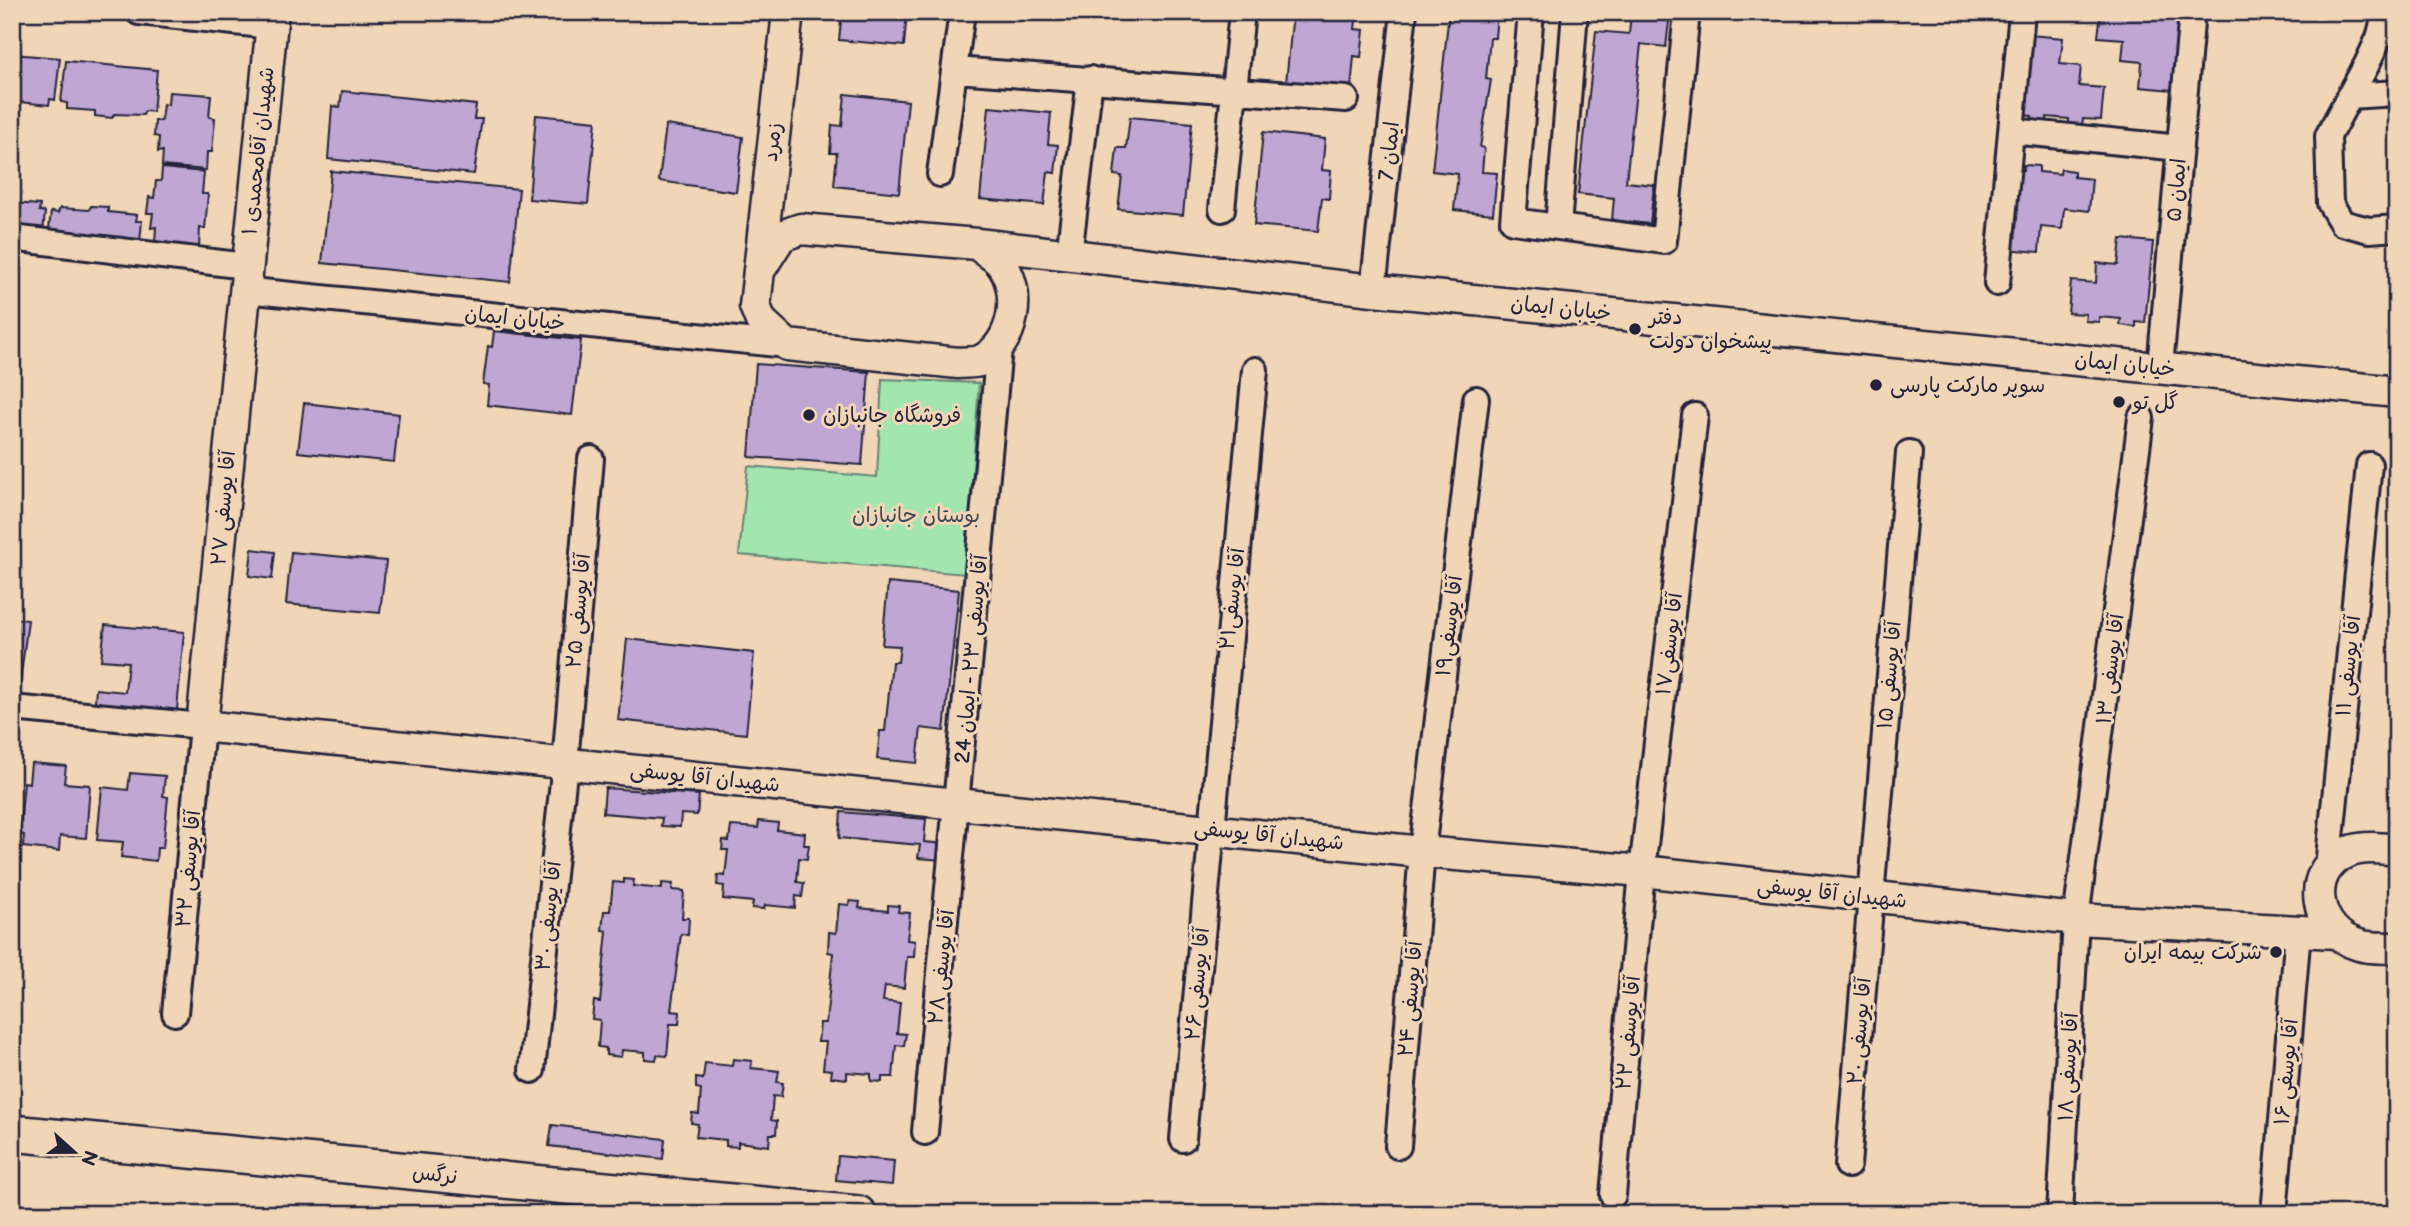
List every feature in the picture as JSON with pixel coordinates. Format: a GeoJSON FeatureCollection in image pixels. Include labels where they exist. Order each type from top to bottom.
{"type":"FeatureCollection","features":[{"type":"Feature","properties":{"kind":"main road","name":"نرگس"},"geometry":{"type":"LineString","coordinates":[[12,1133],[517,1184],[858,1214]]}},
{"type":"Feature","properties":{"kind":"street"},"geometry":{"type":"LineString","coordinates":[[139,12],[272,19]]}},
{"type":"Feature","properties":{"kind":"street","name":"زمرد"},"geometry":{"type":"LineString","coordinates":[[755,306],[788,12]]}},
{"type":"Feature","properties":{"kind":"street"},"geometry":{"type":"LineString","coordinates":[[940,174],[962,12]]}},
{"type":"Feature","properties":{"kind":"street"},"geometry":{"type":"LineString","coordinates":[[1222,209],[1242,12]]}},
{"type":"Feature","properties":{"kind":"street","name":"ایمان 7"},"geometry":{"type":"LineString","coordinates":[[1373,290],[1404,12]]}},
{"type":"Feature","properties":{"kind":"street"},"geometry":{"type":"LineString","coordinates":[[1531,12],[1513,221],[1664,242],[1687,12]]}},
{"type":"Feature","properties":{"kind":"street"},"geometry":{"type":"LineString","coordinates":[[1558,227],[1575,12]]}},
{"type":"Feature","properties":{"kind":"street"},"geometry":{"type":"LineString","coordinates":[[1997,283],[2022,12]]}},
{"type":"Feature","properties":{"kind":"street","name":"ایمان ۵"},"geometry":{"type":"LineString","coordinates":[[2160,367],[2192,12]]}},
{"type":"Feature","properties":{"kind":"street"},"geometry":{"type":"LineString","coordinates":[[2385,12],[2379,38],[2328,136],[2330,203],[2342,223],[2369,230],[2397,228]]}},
{"type":"Feature","properties":{"kind":"street","name":"شهیدان آقامحمدی ۱"},"geometry":{"type":"LineString","coordinates":[[245,278],[272,19]]}},
{"type":"Feature","properties":{"kind":"street"},"geometry":{"type":"LineString","coordinates":[[956,70],[1346,99]]}},
{"type":"Feature","properties":{"kind":"street"},"geometry":{"type":"LineString","coordinates":[[1069,255],[1090,79]]}},
{"type":"Feature","properties":{"kind":"street"},"geometry":{"type":"LineString","coordinates":[[2349,96],[2397,93]]}},
{"type":"Feature","properties":{"kind":"street"},"geometry":{"type":"LineString","coordinates":[[2011,131],[2180,148]]}},
{"type":"Feature","properties":{"kind":"street"},"geometry":{"type":"LineString","coordinates":[[769,166],[774,193],[781,210],[790,223],[801,229]]}},
{"type":"Feature","properties":{"kind":"street"},"geometry":{"type":"LineString","coordinates":[[759,271],[781,236],[801,229]]}},
{"type":"Feature","properties":{"kind":"street","name":"خیابان ایمان"},"geometry":{"type":"LineString","coordinates":[[801,229],[977,244],[1373,290],[2397,392]]}},
{"type":"Feature","properties":{"kind":"street","name":"خیابان ایمان"},"geometry":{"type":"LineString","coordinates":[[12,238],[245,278],[787,345]]}},
{"type":"Feature","properties":{"kind":"street"},"geometry":{"type":"LineString","coordinates":[[755,306],[761,321],[787,345],[958,363],[978,362],[999,348],[1008,330],[1014,306],[1010,282],[999,262],[977,244]]}},
{"type":"Feature","properties":{"kind":"street","name":"آقا یوسفی ۲۷"},"geometry":{"type":"LineString","coordinates":[[202,726],[245,278]]}},
{"type":"Feature","properties":{"kind":"street"},"geometry":{"type":"LineString","coordinates":[[737,340],[751,330],[755,306]]}},
{"type":"Feature","properties":{"kind":"street","name":"آقا یوسفی ۲۳ - ایمان 24"},"geometry":{"type":"LineString","coordinates":[[958,802],[999,348]]}},
{"type":"Feature","properties":{"kind":"street","name":"آقا یوسفی۲۱"},"geometry":{"type":"LineString","coordinates":[[1210,828],[1255,370]]}},
{"type":"Feature","properties":{"kind":"street","name":"آقا یوسفی۱۹"},"geometry":{"type":"LineString","coordinates":[[1422,852],[1476,399]]}},
{"type":"Feature","properties":{"kind":"street","name":"آقا یوسفی۱۷"},"geometry":{"type":"LineString","coordinates":[[1642,871],[1695,416]]}},
{"type":"Feature","properties":{"kind":"street","name":"آقا یوسفی ۱۳"},"geometry":{"type":"LineString","coordinates":[[2076,919],[2141,418]]}},
{"type":"Feature","properties":{"kind":"street","name":"آقا یوسفی ۱۵"},"geometry":{"type":"LineString","coordinates":[[1869,898],[1909,453]]}},
{"type":"Feature","properties":{"kind":"street","name":"آقا یوسفی ۲۵"},"geometry":{"type":"LineString","coordinates":[[565,763],[591,460]]}},
{"type":"Feature","properties":{"kind":"street","name":"آقا یوسفی ۱۱"},"geometry":{"type":"LineString","coordinates":[[2328,867],[2369,465]]}},
{"type":"Feature","properties":{"kind":"street"},"geometry":{"type":"LineString","coordinates":[[12,708],[202,726]]}},
{"type":"Feature","properties":{"kind":"street","name":"شهیدان آقا یوسفی"},"geometry":{"type":"LineString","coordinates":[[202,726],[1422,852],[1642,871],[2076,919],[2336,933],[2359,945],[2397,948]]}},
{"type":"Feature","properties":{"kind":"street","name":"آقا یوسفی ۳۲"},"geometry":{"type":"LineString","coordinates":[[175,1013],[202,726]]}},
{"type":"Feature","properties":{"kind":"street","name":"آقا یوسفی ۳۰"},"geometry":{"type":"LineString","coordinates":[[532,1070],[565,763]]}},
{"type":"Feature","properties":{"kind":"street","name":"آقا یوسفی ۲۸"},"geometry":{"type":"LineString","coordinates":[[925,1132],[958,802]]}},
{"type":"Feature","properties":{"kind":"street","name":"آقا یوسفی ۲۶"},"geometry":{"type":"LineString","coordinates":[[1183,1139],[1210,828]]}},
{"type":"Feature","properties":{"kind":"street"},"geometry":{"type":"LineString","coordinates":[[2336,933],[2326,923],[2319,906],[2319,883],[2328,867],[2348,852],[2373,848],[2397,850]]}},
{"type":"Feature","properties":{"kind":"street","name":"آقا یوسفی ۲۴"},"geometry":{"type":"LineString","coordinates":[[1398,1146],[1422,852]]}},
{"type":"Feature","properties":{"kind":"street","name":"آقا یوسفی ۲۲"},"geometry":{"type":"LineString","coordinates":[[1613,1195],[1642,871]]}},
{"type":"Feature","properties":{"kind":"street","name":"آقا یوسفی ۲۰"},"geometry":{"type":"LineString","coordinates":[[1848,1165],[1869,898]]}},
{"type":"Feature","properties":{"kind":"street","name":"آقا یوسفی ۱۸"},"geometry":{"type":"LineString","coordinates":[[2060,1214],[2076,919]]}},
{"type":"Feature","properties":{"kind":"street","name":"آقا یوسفی ۱۶"},"geometry":{"type":"LineString","coordinates":[[2274,1214],[2298,931]]}},
{"type":"Feature","properties":{"kind":"green space","name":"بوستان جانبازان"},"geometry":{"type":"Polygon","coordinates":[[[882,379],[979,383],[966,574],[739,555],[748,466],[877,477],[882,379]]]}},
{"type":"Feature","properties":{"kind":"building"},"geometry":{"type":"Polygon","coordinates":[[[46,12],[112,12],[112,17],[97,15],[97,20],[45,15],[46,12]]]}},
{"type":"Feature","properties":{"kind":"building"},"geometry":{"type":"Polygon","coordinates":[[[842,12],[907,12],[904,46],[839,40],[842,12]]]}},
{"type":"Feature","properties":{"kind":"building"},"geometry":{"type":"Polygon","coordinates":[[[1293,12],[1357,12],[1355,29],[1364,30],[1361,57],[1354,56],[1351,89],[1286,83],[1293,12]]]}},
{"type":"Feature","properties":{"kind":"building"},"geometry":{"type":"Polygon","coordinates":[[[1449,12],[1512,12],[1497,13],[1495,38],[1490,38],[1486,79],[1491,80],[1480,147],[1484,148],[1482,172],[1497,173],[1493,214],[1454,210],[1458,174],[1432,171],[1449,12]]]}},
{"type":"Feature","properties":{"kind":"building"},"geometry":{"type":"Polygon","coordinates":[[[1631,12],[1670,12],[1666,47],[1641,44],[1626,182],[1654,185],[1650,224],[1612,220],[1614,198],[1578,194],[1596,31],[1629,34],[1631,12]]]}},
{"type":"Feature","properties":{"kind":"building"},"geometry":{"type":"Polygon","coordinates":[[[2101,12],[2180,12],[2172,90],[2140,87],[2142,62],[2122,60],[2124,39],[2098,37],[2101,12]]]}},
{"type":"Feature","properties":{"kind":"building"},"geometry":{"type":"Polygon","coordinates":[[[2030,35],[2063,38],[2060,64],[2081,66],[2079,86],[2104,88],[2101,120],[2083,119],[2082,125],[2069,124],[2069,119],[2047,117],[2047,123],[2031,121],[2032,116],[2022,115],[2030,35]]]}},
{"type":"Feature","properties":{"kind":"building"},"geometry":{"type":"Polygon","coordinates":[[[12,54],[60,58],[55,100],[50,99],[49,105],[20,102],[20,107],[12,106],[12,54]]]}},
{"type":"Feature","properties":{"kind":"building"},"geometry":{"type":"Polygon","coordinates":[[[66,61],[157,70],[153,112],[145,111],[143,115],[114,114],[112,118],[95,116],[95,111],[67,109],[67,103],[61,102],[66,61]]]}},
{"type":"Feature","properties":{"kind":"building"},"geometry":{"type":"Polygon","coordinates":[[[342,91],[476,105],[474,119],[482,119],[474,174],[328,159],[332,106],[340,107],[342,91]]]}},
{"type":"Feature","properties":{"kind":"building"},"geometry":{"type":"Polygon","coordinates":[[[169,92],[211,95],[209,117],[215,118],[212,152],[207,152],[206,170],[162,166],[163,151],[158,152],[159,137],[154,136],[155,121],[161,121],[163,104],[168,105],[169,92]]]}},
{"type":"Feature","properties":{"kind":"building"},"geometry":{"type":"Polygon","coordinates":[[[845,94],[908,101],[899,193],[834,186],[837,153],[830,153],[832,125],[842,126],[845,94]]]}},
{"type":"Feature","properties":{"kind":"building"},"geometry":{"type":"Polygon","coordinates":[[[989,107],[1051,113],[1048,144],[1058,145],[1055,173],[1048,172],[1044,205],[980,199],[989,107]]]}},
{"type":"Feature","properties":{"kind":"building"},"geometry":{"type":"Polygon","coordinates":[[[536,115],[596,121],[588,204],[529,199],[536,115]]]}},
{"type":"Feature","properties":{"kind":"building"},"geometry":{"type":"Polygon","coordinates":[[[1130,117],[1192,123],[1183,215],[1118,209],[1122,176],[1114,175],[1117,148],[1126,148],[1130,117]]]}},
{"type":"Feature","properties":{"kind":"building"},"geometry":{"type":"Polygon","coordinates":[[[666,125],[743,137],[736,192],[659,181],[666,125]]]}},
{"type":"Feature","properties":{"kind":"building"},"geometry":{"type":"Polygon","coordinates":[[[1263,132],[1325,139],[1322,170],[1331,171],[1329,199],[1322,198],[1318,231],[1254,225],[1263,132]]]}},
{"type":"Feature","properties":{"kind":"building"},"geometry":{"type":"Polygon","coordinates":[[[2024,165],[2039,166],[2039,172],[2060,174],[2061,169],[2074,171],[2074,177],[2092,179],[2089,211],[2064,208],[2062,229],[2041,227],[2039,252],[2006,249],[2014,169],[2023,170],[2024,165]]]}},
{"type":"Feature","properties":{"kind":"building"},"geometry":{"type":"Polygon","coordinates":[[[162,168],[204,172],[202,194],[208,194],[205,229],[200,228],[199,247],[155,243],[156,227],[151,228],[153,213],[147,213],[149,197],[154,198],[156,181],[161,181],[162,168]]]}},
{"type":"Feature","properties":{"kind":"building"},"geometry":{"type":"Polygon","coordinates":[[[331,171],[519,189],[510,282],[322,263],[331,171]]]}},
{"type":"Feature","properties":{"kind":"building"},"geometry":{"type":"Polygon","coordinates":[[[12,203],[40,205],[39,211],[45,212],[41,253],[12,250],[12,203]]]}},
{"type":"Feature","properties":{"kind":"building"},"geometry":{"type":"Polygon","coordinates":[[[91,206],[108,207],[108,212],[137,215],[136,221],[142,221],[138,263],[46,254],[51,212],[58,213],[60,208],[89,210],[91,206]]]}},
{"type":"Feature","properties":{"kind":"building"},"geometry":{"type":"Polygon","coordinates":[[[2121,239],[2153,242],[2145,323],[2136,322],[2136,327],[2120,325],[2121,319],[2099,317],[2099,322],[2085,321],[2086,314],[2068,313],[2071,281],[2096,283],[2097,263],[2118,265],[2121,239]]]}},
{"type":"Feature","properties":{"kind":"building"},"geometry":{"type":"Polygon","coordinates":[[[494,331],[581,340],[572,415],[487,405],[489,385],[483,384],[488,346],[492,347],[494,331]]]}},
{"type":"Feature","properties":{"kind":"building","name":"فروشگاه جانبازان"},"geometry":{"type":"Polygon","coordinates":[[[756,364],[869,372],[862,465],[749,457],[756,364]]]}},
{"type":"Feature","properties":{"kind":"building"},"geometry":{"type":"Polygon","coordinates":[[[304,403],[399,414],[394,462],[298,452],[304,403]]]}},
{"type":"Feature","properties":{"kind":"building"},"geometry":{"type":"Polygon","coordinates":[[[252,549],[275,552],[272,579],[249,576],[252,549]]]}},
{"type":"Feature","properties":{"kind":"building"},"geometry":{"type":"Polygon","coordinates":[[[291,552],[386,561],[380,613],[286,604],[291,552]]]}},
{"type":"Feature","properties":{"kind":"building"},"geometry":{"type":"Polygon","coordinates":[[[888,583],[959,590],[944,731],[921,728],[917,763],[877,759],[880,731],[885,731],[892,662],[898,662],[900,646],[882,645],[888,583]]]}},
{"type":"Feature","properties":{"kind":"building"},"geometry":{"type":"Polygon","coordinates":[[[12,618],[28,620],[16,714],[12,713],[12,618]]]}},
{"type":"Feature","properties":{"kind":"building"},"geometry":{"type":"Polygon","coordinates":[[[105,625],[184,632],[175,732],[93,725],[96,689],[125,692],[128,662],[101,660],[105,625]]]}},
{"type":"Feature","properties":{"kind":"building"},"geometry":{"type":"Polygon","coordinates":[[[627,639],[754,653],[746,734],[618,720],[627,639]]]}},
{"type":"Feature","properties":{"kind":"building"},"geometry":{"type":"Polygon","coordinates":[[[31,763],[66,766],[64,783],[90,785],[86,838],[60,836],[59,851],[23,847],[24,835],[19,834],[24,782],[29,783],[31,763]]]}},
{"type":"Feature","properties":{"kind":"building"},"geometry":{"type":"Polygon","coordinates":[[[130,773],[165,776],[163,796],[168,797],[163,848],[157,848],[156,861],[121,857],[123,842],[97,840],[102,787],[128,790],[130,773]]]}},
{"type":"Feature","properties":{"kind":"building"},"geometry":{"type":"Polygon","coordinates":[[[605,788],[699,795],[697,815],[681,814],[680,827],[661,826],[662,818],[603,813],[605,788]]]}},
{"type":"Feature","properties":{"kind":"building"},"geometry":{"type":"Polygon","coordinates":[[[841,812],[926,819],[924,842],[945,844],[943,860],[918,858],[920,845],[839,838],[841,812]]]}},
{"type":"Feature","properties":{"kind":"building"},"geometry":{"type":"Polygon","coordinates":[[[759,821],[778,823],[777,830],[805,833],[804,845],[809,845],[807,859],[799,858],[797,882],[804,883],[802,897],[796,896],[795,908],[765,905],[764,909],[752,908],[753,902],[723,899],[724,886],[717,885],[718,875],[725,876],[728,850],[722,850],[723,840],[729,841],[731,826],[758,828],[759,821]]]}},
{"type":"Feature","properties":{"kind":"building"},"geometry":{"type":"Polygon","coordinates":[[[624,879],[634,880],[633,886],[662,889],[662,883],[673,884],[672,890],[684,891],[682,918],[689,918],[688,935],[681,934],[671,1011],[680,1012],[679,1024],[670,1024],[667,1056],[657,1055],[656,1060],[645,1059],[645,1052],[622,1050],[621,1057],[606,1055],[606,1048],[598,1047],[600,1020],[592,1019],[594,1001],[600,1002],[607,931],[602,930],[604,911],[610,911],[613,882],[624,883],[624,879]]]}},
{"type":"Feature","properties":{"kind":"building"},"geometry":{"type":"Polygon","coordinates":[[[850,901],[860,902],[859,908],[888,911],[888,905],[899,906],[898,912],[910,913],[907,940],[915,941],[914,957],[907,957],[904,988],[885,986],[883,1001],[900,1003],[897,1033],[906,1034],[904,1046],[896,1045],[893,1077],[882,1077],[882,1082],[871,1081],[871,1074],[847,1072],[847,1079],[831,1077],[832,1070],[823,1069],[826,1042],[818,1042],[820,1023],[826,1023],[833,953],[828,952],[829,932],[836,933],[839,904],[849,905],[850,901]]]}},
{"type":"Feature","properties":{"kind":"building"},"geometry":{"type":"Polygon","coordinates":[[[733,1059],[752,1061],[751,1068],[779,1071],[777,1082],[783,1083],[781,1097],[773,1096],[771,1120],[777,1121],[776,1134],[770,1134],[769,1146],[738,1142],[738,1147],[726,1146],[726,1140],[696,1137],[698,1124],[691,1123],[692,1113],[699,1114],[701,1089],[696,1088],[696,1078],[703,1079],[705,1063],[732,1066],[733,1059]]]}},
{"type":"Feature","properties":{"kind":"building"},"geometry":{"type":"Polygon","coordinates":[[[552,1125],[665,1139],[663,1159],[549,1146],[552,1125]]]}},
{"type":"Feature","properties":{"kind":"building"},"geometry":{"type":"Polygon","coordinates":[[[838,1156],[894,1161],[892,1185],[836,1180],[838,1156]]]}},
{"type":"Feature","properties":{"kind":"place","name":"دفتر پیشخوان دولت"},"geometry":{"type":"Point","coordinates":[1635,329]}},
{"type":"Feature","properties":{"kind":"place","name":"سوپر مارکت پارسی"},"geometry":{"type":"Point","coordinates":[1876,385]}},
{"type":"Feature","properties":{"kind":"place","name":"گل تو"},"geometry":{"type":"Point","coordinates":[2119,402]}},
{"type":"Feature","properties":{"kind":"place","name":"فروشگاه جانبازان"},"geometry":{"type":"Point","coordinates":[809,415]}},
{"type":"Feature","properties":{"kind":"place","name":"شرکت بیمه ایران"},"geometry":{"type":"Point","coordinates":[2276,952]}}]}
